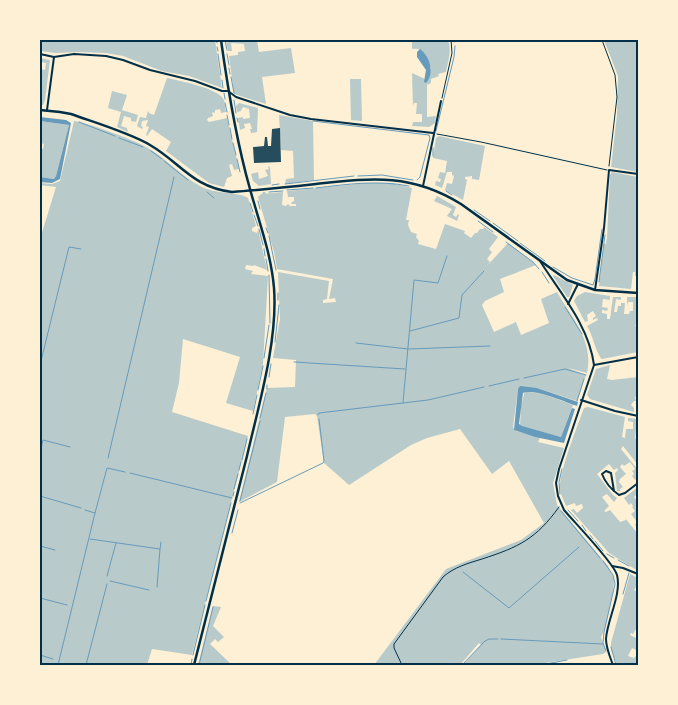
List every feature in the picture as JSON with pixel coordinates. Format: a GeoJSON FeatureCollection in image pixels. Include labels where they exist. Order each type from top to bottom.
{"type":"FeatureCollection","features":[{"type":"Feature","properties":{"kind":"street"},"geometry":{"type":"LineString","coordinates":[[194,665],[254,425],[272,340],[274,290],[271,266],[250,190],[228,91],[221,40]]}},
{"type":"Feature","properties":{"kind":"street"},"geometry":{"type":"LineString","coordinates":[[40,54],[54,57],[74,54],[106,56],[124,60],[150,70],[195,81],[222,91],[228,91],[236,97],[308,119],[433,133]]}},
{"type":"Feature","properties":{"kind":"street"},"geometry":{"type":"LineString","coordinates":[[48,110],[54,57]]}},
{"type":"Feature","properties":{"kind":"street"},"geometry":{"type":"LineString","coordinates":[[423,186],[441,101]]}},
{"type":"Feature","properties":{"kind":"street"},"geometry":{"type":"LineString","coordinates":[[40,110],[60,112],[83,118],[144,142],[199,182],[208,187],[232,192],[367,178],[397,180],[423,186],[450,197],[461,204],[559,275],[595,290],[638,293]]}},
{"type":"Feature","properties":{"kind":"street"},"geometry":{"type":"LineString","coordinates":[[595,290],[604,228],[609,170],[638,174]]}},
{"type":"Feature","properties":{"kind":"street"},"geometry":{"type":"LineString","coordinates":[[540,261],[586,334],[594,365],[581,400],[556,482],[561,505],[616,572],[618,584],[606,634],[606,642],[613,665]]}},
{"type":"Feature","properties":{"kind":"street"},"geometry":{"type":"LineString","coordinates":[[568,304],[578,284]]}},
{"type":"Feature","properties":{"kind":"street"},"geometry":{"type":"LineString","coordinates":[[594,365],[638,357]]}},
{"type":"Feature","properties":{"kind":"street"},"geometry":{"type":"LineString","coordinates":[[581,400],[638,416]]}},
{"type":"Feature","properties":{"kind":"street"},"geometry":{"type":"LineString","coordinates":[[614,491],[611,473],[606,471],[602,474],[603,477],[614,491],[619,495],[622,495],[638,482]]}},
{"type":"Feature","properties":{"kind":"street"},"geometry":{"type":"LineString","coordinates":[[612,566],[638,574]]}},
{"type":"Feature","properties":{"kind":"path"},"geometry":{"type":"LineString","coordinates":[[441,101],[452,53],[451,40]]}},
{"type":"Feature","properties":{"kind":"path"},"geometry":{"type":"LineString","coordinates":[[433,133],[609,170],[617,97],[615,75],[602,40]]}},
{"type":"Feature","properties":{"kind":"path"},"geometry":{"type":"LineString","coordinates":[[402,665],[394,644],[443,577],[454,569],[527,540],[542,529],[561,505]]}},
{"type":"Feature","properties":{"kind":"shaded area"},"geometry":{"type":"Polygon","coordinates":[[[40,40],[215,40],[222,88],[189,76],[162,71],[123,56],[106,53],[56,53],[40,51],[40,40]]]}},
{"type":"Feature","properties":{"kind":"shaded area"},"geometry":{"type":"Polygon","coordinates":[[[226,40],[257,40],[259,52],[291,48],[295,73],[262,77],[266,104],[234,94],[229,56],[238,55],[238,52],[245,51],[244,44],[231,43],[232,51],[228,51],[226,40]]]}},
{"type":"Feature","properties":{"kind":"shaded area"},"geometry":{"type":"Polygon","coordinates":[[[412,40],[448,40],[450,48],[446,72],[438,74],[439,76],[431,79],[431,83],[427,85],[427,117],[436,116],[435,123],[429,127],[412,126],[413,122],[422,122],[422,114],[416,114],[417,103],[414,103],[413,106],[412,73],[425,79],[425,83],[431,68],[423,51],[412,49],[412,40]]]}},
{"type":"Feature","properties":{"kind":"shaded area"},"geometry":{"type":"Polygon","coordinates":[[[604,40],[638,40],[638,172],[611,167],[617,115],[618,76],[604,40]]]}},
{"type":"Feature","properties":{"kind":"shaded area"},"geometry":{"type":"Polygon","coordinates":[[[40,58],[50,60],[43,105],[40,105],[40,71],[41,69],[45,70],[46,63],[40,62],[40,58]]]}},
{"type":"Feature","properties":{"kind":"shaded area"},"geometry":{"type":"Polygon","coordinates":[[[167,78],[215,92],[224,100],[226,112],[221,113],[220,109],[215,110],[215,113],[212,112],[213,116],[207,120],[209,122],[227,118],[239,169],[234,170],[232,164],[229,165],[232,176],[227,178],[224,187],[209,183],[166,151],[171,142],[152,129],[147,136],[149,127],[146,126],[148,120],[142,121],[142,129],[137,126],[140,117],[146,118],[148,111],[154,115],[167,78]]]}},
{"type":"Feature","properties":{"kind":"shaded area"},"geometry":{"type":"Polygon","coordinates":[[[350,79],[361,79],[362,121],[351,120],[350,79]]]}},
{"type":"Feature","properties":{"kind":"shaded area"},"geometry":{"type":"Polygon","coordinates":[[[112,91],[127,95],[122,110],[138,115],[136,122],[124,116],[121,126],[127,128],[128,132],[117,127],[121,112],[108,108],[112,91]]]}},
{"type":"Feature","properties":{"kind":"shaded area"},"geometry":{"type":"Polygon","coordinates":[[[239,103],[258,108],[257,132],[251,133],[250,123],[244,124],[245,128],[240,130],[238,118],[250,118],[249,109],[243,107],[241,111],[237,112],[236,106],[239,103]]]}},
{"type":"Feature","properties":{"kind":"shaded area"},"geometry":{"type":"Polygon","coordinates":[[[279,115],[313,121],[314,180],[285,184],[286,179],[294,178],[293,151],[281,150],[279,115]]]}},
{"type":"Feature","properties":{"kind":"shaded area"},"geometry":{"type":"Polygon","coordinates":[[[40,121],[69,125],[54,179],[40,177],[40,148],[43,149],[44,144],[40,143],[40,121]]]}},
{"type":"Feature","properties":{"kind":"shaded area"},"geometry":{"type":"Polygon","coordinates":[[[74,121],[115,133],[147,147],[206,189],[238,194],[248,198],[256,226],[252,228],[252,231],[257,233],[258,229],[267,270],[254,265],[246,265],[245,269],[253,271],[251,274],[268,276],[263,364],[253,411],[226,403],[240,357],[183,339],[179,383],[172,412],[248,436],[192,655],[152,649],[147,665],[40,665],[40,239],[56,187],[40,185],[40,183],[52,184],[60,181],[74,121]]]}},
{"type":"Feature","properties":{"kind":"shaded area"},"geometry":{"type":"Polygon","coordinates":[[[439,136],[485,146],[479,180],[472,179],[472,176],[465,177],[467,180],[463,200],[445,190],[447,183],[452,184],[454,176],[452,172],[447,172],[442,188],[435,185],[436,181],[440,182],[441,179],[438,178],[440,172],[445,173],[447,161],[433,158],[436,138],[439,136]]]}},
{"type":"Feature","properties":{"kind":"shaded area"},"geometry":{"type":"Polygon","coordinates":[[[268,166],[270,167],[271,184],[259,186],[253,181],[251,174],[258,172],[259,179],[268,176],[265,170],[269,169],[268,166]]]}},
{"type":"Feature","properties":{"kind":"shaded area"},"geometry":{"type":"Polygon","coordinates":[[[612,172],[638,177],[638,246],[636,248],[638,248],[638,276],[635,276],[635,272],[633,272],[631,289],[599,286],[604,244],[606,244],[607,238],[610,175],[612,172]]]}},
{"type":"Feature","properties":{"kind":"shaded area"},"geometry":{"type":"Polygon","coordinates":[[[367,183],[392,183],[412,188],[406,220],[409,220],[408,225],[411,232],[417,234],[418,244],[436,249],[445,224],[465,231],[464,233],[471,238],[484,227],[498,237],[489,249],[492,252],[487,259],[490,262],[486,267],[508,243],[536,265],[500,279],[504,292],[485,301],[482,305],[494,332],[516,322],[521,335],[549,323],[541,299],[557,292],[580,330],[587,350],[587,373],[568,368],[586,375],[577,401],[537,388],[518,389],[513,427],[516,431],[540,438],[538,442],[564,448],[553,483],[557,505],[608,566],[614,579],[605,629],[601,637],[606,652],[603,654],[532,665],[463,665],[481,645],[479,643],[460,665],[374,665],[446,569],[521,540],[544,523],[509,461],[492,474],[460,429],[427,438],[411,445],[349,485],[324,463],[317,416],[315,414],[285,417],[277,482],[239,502],[267,388],[295,387],[296,360],[273,358],[280,319],[278,272],[329,281],[327,299],[323,300],[323,303],[336,302],[335,298],[329,299],[333,279],[277,269],[258,197],[261,194],[283,192],[282,205],[296,206],[296,204],[291,204],[294,201],[294,197],[288,197],[287,191],[367,183]]]}},
{"type":"Feature","properties":{"kind":"shaded area"},"geometry":{"type":"Polygon","coordinates":[[[437,196],[456,207],[453,215],[456,217],[459,215],[457,221],[447,216],[452,209],[434,201],[437,196]]]}},
{"type":"Feature","properties":{"kind":"shaded area"},"geometry":{"type":"Polygon","coordinates":[[[554,275],[573,285],[569,297],[567,297],[554,275]]]}},
{"type":"Feature","properties":{"kind":"shaded area"},"geometry":{"type":"Polygon","coordinates":[[[585,292],[610,296],[610,300],[603,299],[602,307],[608,308],[607,311],[602,310],[602,313],[607,314],[607,319],[610,319],[613,297],[621,297],[621,300],[616,299],[614,312],[617,312],[618,306],[621,306],[621,303],[625,303],[624,314],[629,314],[630,311],[633,311],[633,302],[628,302],[627,306],[627,297],[638,297],[638,325],[636,324],[635,326],[638,326],[638,352],[602,359],[600,357],[587,326],[598,320],[597,318],[593,320],[596,316],[593,311],[587,315],[588,321],[585,322],[574,301],[577,296],[585,292]]]}},
{"type":"Feature","properties":{"kind":"shaded area"},"geometry":{"type":"Polygon","coordinates":[[[610,365],[607,379],[638,377],[638,396],[635,397],[636,401],[631,405],[634,408],[634,412],[590,399],[587,395],[596,369],[610,365]]]}},
{"type":"Feature","properties":{"kind":"shaded area"},"geometry":{"type":"Polygon","coordinates":[[[525,391],[546,395],[573,405],[561,437],[520,426],[521,406],[525,391]]]}},
{"type":"Feature","properties":{"kind":"shaded area"},"geometry":{"type":"Polygon","coordinates":[[[588,407],[625,417],[622,437],[625,438],[626,429],[633,429],[633,422],[628,421],[628,418],[637,419],[635,439],[638,432],[638,465],[623,446],[621,449],[638,470],[638,478],[635,480],[632,476],[634,474],[632,471],[635,469],[630,462],[624,466],[622,464],[620,467],[626,474],[620,479],[619,482],[623,487],[620,491],[617,491],[615,473],[618,470],[617,468],[614,470],[609,464],[597,474],[617,498],[614,502],[607,494],[602,497],[609,506],[604,511],[610,510],[620,522],[626,520],[625,518],[638,532],[638,571],[609,553],[571,510],[574,509],[577,513],[583,508],[582,504],[576,506],[575,503],[566,506],[561,495],[560,480],[566,460],[584,408],[588,407]]]}},
{"type":"Feature","properties":{"kind":"shaded area"},"geometry":{"type":"Polygon","coordinates":[[[638,487],[638,493],[634,497],[638,502],[638,529],[635,525],[637,522],[631,514],[635,511],[633,506],[631,503],[629,505],[624,498],[638,487]]]}},
{"type":"Feature","properties":{"kind":"shaded area"},"geometry":{"type":"Polygon","coordinates":[[[630,574],[638,578],[638,587],[634,590],[638,593],[638,630],[636,629],[630,635],[638,639],[638,651],[632,648],[628,656],[634,658],[638,654],[638,663],[635,665],[617,665],[611,649],[611,643],[630,574]]]}},
{"type":"Feature","properties":{"kind":"shaded area"},"geometry":{"type":"Polygon","coordinates":[[[213,606],[221,607],[213,626],[224,637],[218,642],[215,639],[210,644],[232,665],[198,665],[213,606]]]}},
{"type":"Feature","properties":{"kind":"water"},"geometry":{"type":"Polygon","coordinates":[[[420,49],[429,60],[431,70],[426,83],[424,82],[426,70],[417,57],[417,52],[420,49]]]}},
{"type":"Feature","properties":{"kind":"water"},"geometry":{"type":"Polygon","coordinates":[[[40,117],[66,120],[71,123],[60,179],[52,183],[40,182],[40,177],[54,179],[56,176],[69,125],[40,121],[40,117]]]}},
{"type":"Feature","properties":{"kind":"water"},"geometry":{"type":"Polygon","coordinates":[[[520,386],[537,388],[578,402],[577,406],[534,392],[523,393],[519,424],[522,426],[561,437],[572,408],[575,409],[564,443],[514,430],[518,389],[520,386]]]}},
{"type":"Feature","properties":{"kind":"building"},"geometry":{"type":"Polygon","coordinates":[[[280,128],[281,162],[254,163],[253,147],[264,146],[265,137],[267,137],[268,146],[271,146],[272,129],[280,128]]]}},
{"type":"Feature","properties":{"kind":"waterway"},"geometry":{"type":"LineString","coordinates":[[225,40],[227,50]]}},
{"type":"Feature","properties":{"kind":"waterway"},"geometry":{"type":"LineString","coordinates":[[436,131],[455,46]]}},
{"type":"Feature","properties":{"kind":"waterway"},"geometry":{"type":"LineString","coordinates":[[217,47],[218,51]]}},
{"type":"Feature","properties":{"kind":"waterway"},"geometry":{"type":"LineString","coordinates":[[218,54],[221,75]]}},
{"type":"Feature","properties":{"kind":"waterway"},"geometry":{"type":"LineString","coordinates":[[227,54],[229,65]]}},
{"type":"Feature","properties":{"kind":"waterway"},"geometry":{"type":"LineString","coordinates":[[229,68],[230,74]]}},
{"type":"Feature","properties":{"kind":"waterway"},"geometry":{"type":"LineString","coordinates":[[231,77],[234,93]]}},
{"type":"Feature","properties":{"kind":"waterway"},"geometry":{"type":"LineString","coordinates":[[222,80],[223,88]]}},
{"type":"Feature","properties":{"kind":"waterway"},"geometry":{"type":"LineString","coordinates":[[224,93],[225,99]]}},
{"type":"Feature","properties":{"kind":"waterway"},"geometry":{"type":"LineString","coordinates":[[234,100],[236,113]]}},
{"type":"Feature","properties":{"kind":"waterway"},"geometry":{"type":"LineString","coordinates":[[225,103],[227,112]]}},
{"type":"Feature","properties":{"kind":"waterway"},"geometry":{"type":"LineString","coordinates":[[227,115],[229,125]]}},
{"type":"Feature","properties":{"kind":"waterway"},"geometry":{"type":"LineString","coordinates":[[237,118],[238,122]]}},
{"type":"Feature","properties":{"kind":"waterway"},"geometry":{"type":"LineString","coordinates":[[313,121],[429,135],[430,138],[420,177],[417,180]]}},
{"type":"Feature","properties":{"kind":"waterway"},"geometry":{"type":"LineString","coordinates":[[79,122],[115,136]]}},
{"type":"Feature","properties":{"kind":"waterway"},"geometry":{"type":"LineString","coordinates":[[230,128],[232,139]]}},
{"type":"Feature","properties":{"kind":"waterway"},"geometry":{"type":"LineString","coordinates":[[119,138],[143,147]]}},
{"type":"Feature","properties":{"kind":"waterway"},"geometry":{"type":"LineString","coordinates":[[233,143],[236,155]]}},
{"type":"Feature","properties":{"kind":"waterway"},"geometry":{"type":"LineString","coordinates":[[433,148],[433,156]]}},
{"type":"Feature","properties":{"kind":"waterway"},"geometry":{"type":"LineString","coordinates":[[151,151],[162,159]]}},
{"type":"Feature","properties":{"kind":"waterway"},"geometry":{"type":"LineString","coordinates":[[237,159],[240,172]]}},
{"type":"Feature","properties":{"kind":"waterway"},"geometry":{"type":"LineString","coordinates":[[164,161],[188,180]]}},
{"type":"Feature","properties":{"kind":"waterway"},"geometry":{"type":"LineString","coordinates":[[358,176],[382,175],[413,180]]}},
{"type":"Feature","properties":{"kind":"waterway"},"geometry":{"type":"LineString","coordinates":[[285,184],[354,176]]}},
{"type":"Feature","properties":{"kind":"waterway"},"geometry":{"type":"LineString","coordinates":[[108,458],[174,177]]}},
{"type":"Feature","properties":{"kind":"waterway"},"geometry":{"type":"LineString","coordinates":[[316,188],[374,183],[409,186]]}},
{"type":"Feature","properties":{"kind":"waterway"},"geometry":{"type":"LineString","coordinates":[[272,185],[279,184]]}},
{"type":"Feature","properties":{"kind":"waterway"},"geometry":{"type":"LineString","coordinates":[[287,190],[313,188]]}},
{"type":"Feature","properties":{"kind":"waterway"},"geometry":{"type":"LineString","coordinates":[[269,192],[283,191]]}},
{"type":"Feature","properties":{"kind":"waterway"},"geometry":{"type":"LineString","coordinates":[[446,191],[452,195]]}},
{"type":"Feature","properties":{"kind":"waterway"},"geometry":{"type":"LineString","coordinates":[[207,192],[214,198]]}},
{"type":"Feature","properties":{"kind":"waterway"},"geometry":{"type":"LineString","coordinates":[[258,201],[260,209]]}},
{"type":"Feature","properties":{"kind":"waterway"},"geometry":{"type":"LineString","coordinates":[[250,203],[253,212]]}},
{"type":"Feature","properties":{"kind":"waterway"},"geometry":{"type":"LineString","coordinates":[[474,210],[490,221]]}},
{"type":"Feature","properties":{"kind":"waterway"},"geometry":{"type":"LineString","coordinates":[[254,215],[258,226]]}},
{"type":"Feature","properties":{"kind":"waterway"},"geometry":{"type":"LineString","coordinates":[[478,221],[493,232]]}},
{"type":"Feature","properties":{"kind":"waterway"},"geometry":{"type":"LineString","coordinates":[[493,223],[518,241]]}},
{"type":"Feature","properties":{"kind":"waterway"},"geometry":{"type":"LineString","coordinates":[[266,228],[268,233]]}},
{"type":"Feature","properties":{"kind":"waterway"},"geometry":{"type":"LineString","coordinates":[[259,229],[263,245]]}},
{"type":"Feature","properties":{"kind":"waterway"},"geometry":{"type":"LineString","coordinates":[[553,267],[572,278],[593,285],[602,229]]}},
{"type":"Feature","properties":{"kind":"waterway"},"geometry":{"type":"LineString","coordinates":[[599,282],[605,235]]}},
{"type":"Feature","properties":{"kind":"waterway"},"geometry":{"type":"LineString","coordinates":[[269,236],[276,270]]}},
{"type":"Feature","properties":{"kind":"waterway"},"geometry":{"type":"LineString","coordinates":[[506,242],[533,262],[539,269]]}},
{"type":"Feature","properties":{"kind":"waterway"},"geometry":{"type":"LineString","coordinates":[[520,243],[545,261]]}},
{"type":"Feature","properties":{"kind":"waterway"},"geometry":{"type":"LineString","coordinates":[[40,365],[69,247],[81,249]]}},
{"type":"Feature","properties":{"kind":"waterway"},"geometry":{"type":"LineString","coordinates":[[264,249],[265,256]]}},
{"type":"Feature","properties":{"kind":"waterway"},"geometry":{"type":"LineString","coordinates":[[403,403],[414,280],[438,283],[447,256]]}},
{"type":"Feature","properties":{"kind":"waterway"},"geometry":{"type":"LineString","coordinates":[[266,259],[268,271]]}},
{"type":"Feature","properties":{"kind":"waterway"},"geometry":{"type":"LineString","coordinates":[[410,331],[459,318],[462,295],[484,271]]}},
{"type":"Feature","properties":{"kind":"waterway"},"geometry":{"type":"LineString","coordinates":[[542,272],[549,283]]}},
{"type":"Feature","properties":{"kind":"waterway"},"geometry":{"type":"LineString","coordinates":[[269,275],[270,323]]}},
{"type":"Feature","properties":{"kind":"waterway"},"geometry":{"type":"LineString","coordinates":[[278,293],[278,300]]}},
{"type":"Feature","properties":{"kind":"waterway"},"geometry":{"type":"LineString","coordinates":[[275,342],[279,305]]}},
{"type":"Feature","properties":{"kind":"waterway"},"geometry":{"type":"LineString","coordinates":[[565,307],[582,334]]}},
{"type":"Feature","properties":{"kind":"waterway"},"geometry":{"type":"LineString","coordinates":[[264,358],[269,325]]}},
{"type":"Feature","properties":{"kind":"waterway"},"geometry":{"type":"LineString","coordinates":[[356,343],[408,349],[490,346]]}},
{"type":"Feature","properties":{"kind":"waterway"},"geometry":{"type":"LineString","coordinates":[[294,362],[405,369]]}},
{"type":"Feature","properties":{"kind":"waterway"},"geometry":{"type":"LineString","coordinates":[[269,377],[271,364]]}},
{"type":"Feature","properties":{"kind":"waterway"},"geometry":{"type":"LineString","coordinates":[[258,390],[263,366]]}},
{"type":"Feature","properties":{"kind":"waterway"},"geometry":{"type":"LineString","coordinates":[[524,378],[565,369],[586,375]]}},
{"type":"Feature","properties":{"kind":"waterway"},"geometry":{"type":"LineString","coordinates":[[489,386],[519,379]]}},
{"type":"Feature","properties":{"kind":"waterway"},"geometry":{"type":"LineString","coordinates":[[577,401],[584,379]]}},
{"type":"Feature","properties":{"kind":"waterway"},"geometry":{"type":"LineString","coordinates":[[318,415],[319,413],[428,400],[484,387]]}},
{"type":"Feature","properties":{"kind":"waterway"},"geometry":{"type":"LineString","coordinates":[[260,418],[266,393]]}},
{"type":"Feature","properties":{"kind":"waterway"},"geometry":{"type":"LineString","coordinates":[[253,414],[257,395]]}},
{"type":"Feature","properties":{"kind":"waterway"},"geometry":{"type":"LineString","coordinates":[[240,503],[323,463],[319,419]]}},
{"type":"Feature","properties":{"kind":"waterway"},"geometry":{"type":"LineString","coordinates":[[240,501],[260,421]]}},
{"type":"Feature","properties":{"kind":"waterway"},"geometry":{"type":"LineString","coordinates":[[242,460],[247,439]]}},
{"type":"Feature","properties":{"kind":"waterway"},"geometry":{"type":"LineString","coordinates":[[40,452],[43,440],[70,447]]}},
{"type":"Feature","properties":{"kind":"waterway"},"geometry":{"type":"LineString","coordinates":[[239,470],[241,462]]}},
{"type":"Feature","properties":{"kind":"waterway"},"geometry":{"type":"LineString","coordinates":[[85,510],[95,513],[107,468],[125,472]]}},
{"type":"Feature","properties":{"kind":"waterway"},"geometry":{"type":"LineString","coordinates":[[560,494],[559,482],[562,469]]}},
{"type":"Feature","properties":{"kind":"waterway"},"geometry":{"type":"LineString","coordinates":[[130,473],[232,498]]}},
{"type":"Feature","properties":{"kind":"waterway"},"geometry":{"type":"LineString","coordinates":[[234,489],[238,474]]}},
{"type":"Feature","properties":{"kind":"waterway"},"geometry":{"type":"LineString","coordinates":[[233,496],[234,492]]}},
{"type":"Feature","properties":{"kind":"waterway"},"geometry":{"type":"LineString","coordinates":[[40,496],[81,508]]}},
{"type":"Feature","properties":{"kind":"waterway"},"geometry":{"type":"LineString","coordinates":[[206,601],[231,503]]}},
{"type":"Feature","properties":{"kind":"waterway"},"geometry":{"type":"LineString","coordinates":[[232,533],[238,510]]}},
{"type":"Feature","properties":{"kind":"waterway"},"geometry":{"type":"LineString","coordinates":[[568,510],[578,521]]}},
{"type":"Feature","properties":{"kind":"waterway"},"geometry":{"type":"LineString","coordinates":[[561,511],[600,558]]}},
{"type":"Feature","properties":{"kind":"waterway"},"geometry":{"type":"LineString","coordinates":[[58,665],[95,513]]}},
{"type":"Feature","properties":{"kind":"waterway"},"geometry":{"type":"LineString","coordinates":[[582,525],[586,531]]}},
{"type":"Feature","properties":{"kind":"waterway"},"geometry":{"type":"LineString","coordinates":[[590,535],[593,539]]}},
{"type":"Feature","properties":{"kind":"waterway"},"geometry":{"type":"LineString","coordinates":[[90,539],[160,549],[157,587]]}},
{"type":"Feature","properties":{"kind":"waterway"},"geometry":{"type":"LineString","coordinates":[[595,541],[603,551]]}},
{"type":"Feature","properties":{"kind":"waterway"},"geometry":{"type":"LineString","coordinates":[[160,549],[161,542]]}},
{"type":"Feature","properties":{"kind":"waterway"},"geometry":{"type":"LineString","coordinates":[[107,576],[116,543]]}},
{"type":"Feature","properties":{"kind":"waterway"},"geometry":{"type":"LineString","coordinates":[[40,546],[55,550]]}},
{"type":"Feature","properties":{"kind":"waterway"},"geometry":{"type":"LineString","coordinates":[[463,572],[509,608],[579,547]]}},
{"type":"Feature","properties":{"kind":"waterway"},"geometry":{"type":"LineString","coordinates":[[607,554],[614,558]]}},
{"type":"Feature","properties":{"kind":"waterway"},"geometry":{"type":"LineString","coordinates":[[618,560],[629,566]]}},
{"type":"Feature","properties":{"kind":"waterway"},"geometry":{"type":"LineString","coordinates":[[603,561],[613,575],[615,584],[604,632],[603,643],[606,651]]}},
{"type":"Feature","properties":{"kind":"waterway"},"geometry":{"type":"LineString","coordinates":[[623,594],[629,573]]}},
{"type":"Feature","properties":{"kind":"waterway"},"geometry":{"type":"LineString","coordinates":[[110,581],[149,590]]}},
{"type":"Feature","properties":{"kind":"waterway"},"geometry":{"type":"LineString","coordinates":[[86,665],[107,584]]}},
{"type":"Feature","properties":{"kind":"waterway"},"geometry":{"type":"LineString","coordinates":[[40,598],[67,605]]}},
{"type":"Feature","properties":{"kind":"waterway"},"geometry":{"type":"LineString","coordinates":[[193,655],[205,605]]}},
{"type":"Feature","properties":{"kind":"waterway"},"geometry":{"type":"LineString","coordinates":[[199,665],[213,607]]}},
{"type":"Feature","properties":{"kind":"waterway"},"geometry":{"type":"LineString","coordinates":[[462,665],[485,641],[498,639]]}},
{"type":"Feature","properties":{"kind":"waterway"},"geometry":{"type":"LineString","coordinates":[[501,639],[603,644]]}},
{"type":"Feature","properties":{"kind":"waterway"},"geometry":{"type":"LineString","coordinates":[[611,647],[616,665]]}},
{"type":"Feature","properties":{"kind":"waterway"},"geometry":{"type":"LineString","coordinates":[[40,655],[53,659]]}},
{"type":"Feature","properties":{"kind":"waterway"},"geometry":{"type":"LineString","coordinates":[[191,665],[192,659]]}},
{"type":"Feature","properties":{"kind":"waterway"},"geometry":{"type":"LineString","coordinates":[[546,665],[567,660]]}},
{"type":"Feature","properties":{"kind":"waterway"},"geometry":{"type":"LineString","coordinates":[[540,665],[544,664]]}}]}
